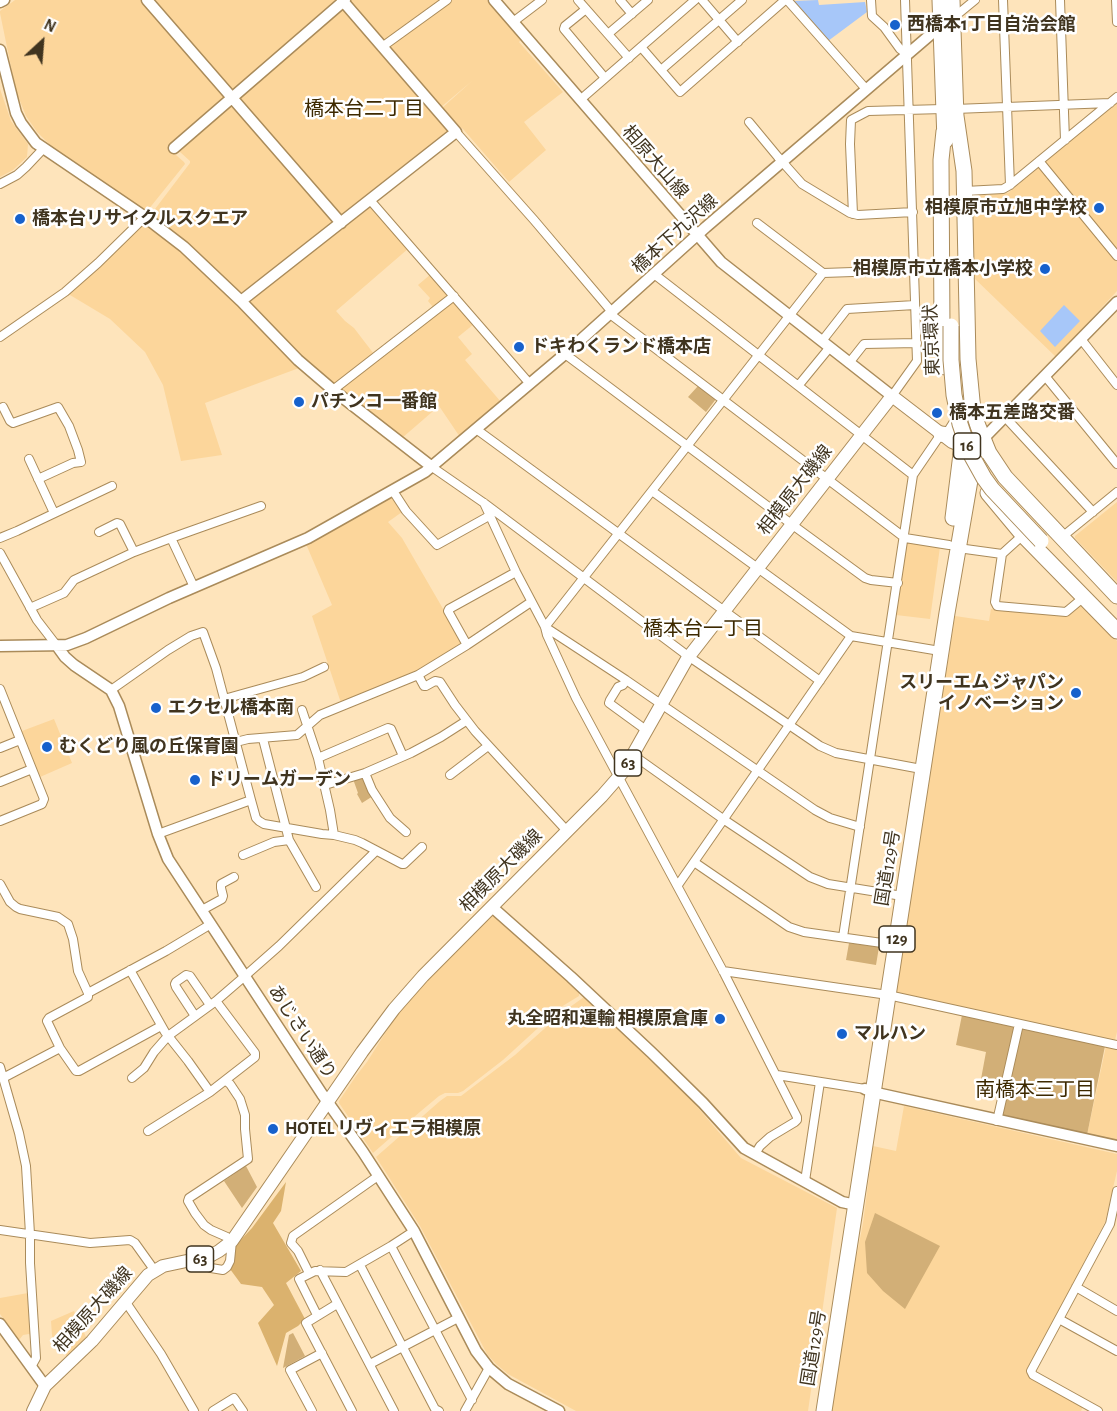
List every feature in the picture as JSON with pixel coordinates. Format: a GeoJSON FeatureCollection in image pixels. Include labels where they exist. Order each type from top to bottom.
{"type":"FeatureCollection","features":[{"type":"Feature","properties":{"kind":"highway","name":"東京環状"},"geometry":{"type":"LineString","coordinates":[[940,0],[946,22],[949,109],[955,326],[951,360],[954,395],[960,424],[969,451],[992,489],[1050,538],[1117,608]]}},
{"type":"Feature","properties":{"kind":"highway","name":"東京環状"},"geometry":{"type":"LineString","coordinates":[[946,22],[952,0]]}},
{"type":"Feature","properties":{"kind":"highway","name":"東京環状"},"geometry":{"type":"LineString","coordinates":[[949,109],[944,131],[955,326]]}},
{"type":"Feature","properties":{"kind":"highway","name":"16"},"geometry":{"type":"LineString","coordinates":[[949,109],[963,158],[969,369],[973,411],[982,440],[1005,477],[1050,538],[1117,596]]}},
{"type":"Feature","properties":{"kind":"highway"},"geometry":{"type":"LineString","coordinates":[[944,131],[941,160],[942,332],[956,425],[965,461],[994,501],[1023,535],[1117,631]]}},
{"type":"Feature","properties":{"kind":"highway"},"geometry":{"type":"LineString","coordinates":[[941,434],[951,433],[956,425]]}},
{"type":"Feature","properties":{"kind":"highway","name":"国道129号"},"geometry":{"type":"LineString","coordinates":[[965,461],[975,456],[982,440]]}},
{"type":"Feature","properties":{"kind":"highway","name":"国道129号"},"geometry":{"type":"LineString","coordinates":[[885,994],[889,944],[934,650],[953,546],[965,507],[965,461]]}},
{"type":"Feature","properties":{"kind":"highway","name":"国道129号"},"geometry":{"type":"LineString","coordinates":[[816,1411],[870,1091],[965,461]]}},
{"type":"Feature","properties":{"kind":"highway"},"geometry":{"type":"LineString","coordinates":[[965,507],[971,500],[982,496],[994,501]]}},
{"type":"Feature","properties":{"kind":"highway","name":"東京環状"},"geometry":{"type":"LineString","coordinates":[[1050,538],[1117,619]]}},
{"type":"Feature","properties":{"kind":"highway","name":"国道129号"},"geometry":{"type":"LineString","coordinates":[[824,1411],[852,1205]]}},
{"type":"Feature","properties":{"kind":"main road"},"geometry":{"type":"LineString","coordinates":[[892,396],[952,442],[965,461],[974,444],[982,440]]}},
{"type":"Feature","properties":{"kind":"main road","name":"相模原大磯線"},"geometry":{"type":"LineString","coordinates":[[33,1411],[45,1386],[92,1341],[141,1283],[155,1271],[170,1264],[210,1256],[232,1241],[394,1009],[423,976],[602,796],[619,776],[688,656],[892,396]]}},
{"type":"Feature","properties":{"kind":"street"},"geometry":{"type":"LineString","coordinates":[[0,2],[4,0]]}},
{"type":"Feature","properties":{"kind":"street"},"geometry":{"type":"LineString","coordinates":[[147,0],[341,223]]}},
{"type":"Feature","properties":{"kind":"street"},"geometry":{"type":"LineString","coordinates":[[174,148],[343,0],[534,220],[611,313],[905,538],[1002,554]]}},
{"type":"Feature","properties":{"kind":"street"},"geometry":{"type":"LineString","coordinates":[[382,46],[447,0]]}},
{"type":"Feature","properties":{"kind":"street","name":"相原大山線"},"geometry":{"type":"LineString","coordinates":[[494,0],[697,236],[727,267],[892,396]]}},
{"type":"Feature","properties":{"kind":"street"},"geometry":{"type":"LineString","coordinates":[[513,22],[542,0]]}},
{"type":"Feature","properties":{"kind":"street"},"geometry":{"type":"LineString","coordinates":[[578,0],[628,58]]}},
{"type":"Feature","properties":{"kind":"street"},"geometry":{"type":"LineString","coordinates":[[620,0],[632,14]]}},
{"type":"Feature","properties":{"kind":"street"},"geometry":{"type":"LineString","coordinates":[[608,34],[648,0]]}},
{"type":"Feature","properties":{"kind":"street"},"geometry":{"type":"LineString","coordinates":[[580,100],[695,0]]}},
{"type":"Feature","properties":{"kind":"street"},"geometry":{"type":"LineString","coordinates":[[702,0],[738,42]]}},
{"type":"Feature","properties":{"kind":"street"},"geometry":{"type":"LineString","coordinates":[[661,70],[742,0]]}},
{"type":"Feature","properties":{"kind":"street"},"geometry":{"type":"LineString","coordinates":[[641,47],[680,92],[785,0],[866,89]]}},
{"type":"Feature","properties":{"kind":"street"},"geometry":{"type":"LineString","coordinates":[[871,0],[872,16],[907,54]]}},
{"type":"Feature","properties":{"kind":"street"},"geometry":{"type":"LineString","coordinates":[[892,396],[917,363],[905,0]]}},
{"type":"Feature","properties":{"kind":"street"},"geometry":{"type":"LineString","coordinates":[[946,22],[975,0]]}},
{"type":"Feature","properties":{"kind":"street"},"geometry":{"type":"LineString","coordinates":[[1003,0],[1010,185]]}},
{"type":"Feature","properties":{"kind":"street"},"geometry":{"type":"LineString","coordinates":[[1060,0],[1065,140]]}},
{"type":"Feature","properties":{"kind":"street"},"geometry":{"type":"LineString","coordinates":[[1116,0],[1117,22]]}},
{"type":"Feature","properties":{"kind":"street"},"geometry":{"type":"LineString","coordinates":[[586,9],[564,29],[605,78]]}},
{"type":"Feature","properties":{"kind":"street","name":"橋本下九沢線"},"geometry":{"type":"LineString","coordinates":[[0,646],[57,646],[86,638],[169,598],[308,538],[432,467],[946,22]]}},
{"type":"Feature","properties":{"kind":"street"},"geometry":{"type":"LineString","coordinates":[[0,50],[16,113],[30,136],[43,148],[145,217],[184,247],[298,360],[333,390],[432,467],[484,503],[688,656],[789,726],[827,750],[916,768]]}},
{"type":"Feature","properties":{"kind":"street"},"geometry":{"type":"LineString","coordinates":[[965,191],[1003,189],[1010,185],[1117,97]]}},
{"type":"Feature","properties":{"kind":"street"},"geometry":{"type":"LineString","coordinates":[[853,214],[851,120],[868,111],[1110,103]]}},
{"type":"Feature","properties":{"kind":"street"},"geometry":{"type":"LineString","coordinates":[[749,122],[802,184],[853,214],[913,212]]}},
{"type":"Feature","properties":{"kind":"street"},"geometry":{"type":"LineString","coordinates":[[241,301],[456,132]]}},
{"type":"Feature","properties":{"kind":"street"},"geometry":{"type":"LineString","coordinates":[[0,184],[17,175],[43,148]]}},
{"type":"Feature","properties":{"kind":"street"},"geometry":{"type":"LineString","coordinates":[[1039,161],[1117,256]]}},
{"type":"Feature","properties":{"kind":"street"},"geometry":{"type":"LineString","coordinates":[[370,200],[530,384]]}},
{"type":"Feature","properties":{"kind":"street"},"geometry":{"type":"LineString","coordinates":[[0,338],[65,292],[99,263],[145,217]]}},
{"type":"Feature","properties":{"kind":"street"},"geometry":{"type":"LineString","coordinates":[[757,223],[823,273],[942,269]]}},
{"type":"Feature","properties":{"kind":"street"},"geometry":{"type":"LineString","coordinates":[[545,627],[823,273]]}},
{"type":"Feature","properties":{"kind":"street"},"geometry":{"type":"LineString","coordinates":[[654,274],[914,475]]}},
{"type":"Feature","properties":{"kind":"street"},"geometry":{"type":"LineString","coordinates":[[333,390],[453,297]]}},
{"type":"Feature","properties":{"kind":"street"},"geometry":{"type":"LineString","coordinates":[[982,440],[1117,303]]}},
{"type":"Feature","properties":{"kind":"street"},"geometry":{"type":"LineString","coordinates":[[798,386],[848,309],[915,305]]}},
{"type":"Feature","properties":{"kind":"street"},"geometry":{"type":"LineString","coordinates":[[1081,339],[1117,384]]}},
{"type":"Feature","properties":{"kind":"street"},"geometry":{"type":"LineString","coordinates":[[849,363],[864,344],[916,343]]}},
{"type":"Feature","properties":{"kind":"street"},"geometry":{"type":"LineString","coordinates":[[565,354],[865,578],[898,583]]}},
{"type":"Feature","properties":{"kind":"street"},"geometry":{"type":"LineString","coordinates":[[1045,376],[1117,464]]}},
{"type":"Feature","properties":{"kind":"street"},"geometry":{"type":"LineString","coordinates":[[3,407],[13,423],[58,407],[69,426],[81,462],[73,463],[38,479]]}},
{"type":"Feature","properties":{"kind":"street"},"geometry":{"type":"LineString","coordinates":[[1005,417],[1093,512]]}},
{"type":"Feature","properties":{"kind":"street"},"geometry":{"type":"LineString","coordinates":[[476,429],[820,681]]}},
{"type":"Feature","properties":{"kind":"street"},"geometry":{"type":"LineString","coordinates":[[843,937],[914,475],[941,434]]}},
{"type":"Feature","properties":{"kind":"street"},"geometry":{"type":"LineString","coordinates":[[29,459],[54,513]]}},
{"type":"Feature","properties":{"kind":"street"},"geometry":{"type":"LineString","coordinates":[[0,538],[112,486]]}},
{"type":"Feature","properties":{"kind":"street"},"geometry":{"type":"LineString","coordinates":[[393,491],[406,512],[437,545],[489,516]]}},
{"type":"Feature","properties":{"kind":"street"},"geometry":{"type":"LineString","coordinates":[[652,491],[851,636],[934,650]]}},
{"type":"Feature","properties":{"kind":"street"},"geometry":{"type":"LineString","coordinates":[[1050,538],[1093,512],[1117,492]]}},
{"type":"Feature","properties":{"kind":"street"},"geometry":{"type":"LineString","coordinates":[[484,503],[516,573],[545,627],[576,698],[678,885],[777,1075],[797,1119],[770,1137],[755,1154]]}},
{"type":"Feature","properties":{"kind":"street"},"geometry":{"type":"LineString","coordinates":[[30,608],[64,593],[74,580],[134,552],[261,506]]}},
{"type":"Feature","properties":{"kind":"street"},"geometry":{"type":"LineString","coordinates":[[99,532],[120,524],[134,552]]}},
{"type":"Feature","properties":{"kind":"street"},"geometry":{"type":"LineString","coordinates":[[1023,535],[1002,554],[995,602],[999,607],[1066,612],[1084,597]]}},
{"type":"Feature","properties":{"kind":"street"},"geometry":{"type":"LineString","coordinates":[[171,538],[194,587]]}},
{"type":"Feature","properties":{"kind":"street"},"geometry":{"type":"LineString","coordinates":[[0,553],[37,620],[65,657],[111,690],[168,650],[204,633],[237,742],[256,818],[259,821],[264,824],[359,841],[404,864],[422,847]]}},
{"type":"Feature","properties":{"kind":"street"},"geometry":{"type":"LineString","coordinates":[[467,645],[449,609],[516,573]]}},
{"type":"Feature","properties":{"kind":"street"},"geometry":{"type":"LineString","coordinates":[[237,742],[297,735],[320,715],[418,675],[531,602]]}},
{"type":"Feature","properties":{"kind":"street"},"geometry":{"type":"LineString","coordinates":[[545,627],[823,815],[860,827]]}},
{"type":"Feature","properties":{"kind":"street"},"geometry":{"type":"LineString","coordinates":[[678,885],[851,636]]}},
{"type":"Feature","properties":{"kind":"street"},"geometry":{"type":"LineString","coordinates":[[224,699],[303,677],[324,667]]}},
{"type":"Feature","properties":{"kind":"street"},"geometry":{"type":"LineString","coordinates":[[418,675],[424,686],[435,681],[440,682],[466,721],[567,831]]}},
{"type":"Feature","properties":{"kind":"street"},"geometry":{"type":"LineString","coordinates":[[626,680],[618,687],[609,703],[646,730]]}},
{"type":"Feature","properties":{"kind":"street"},"geometry":{"type":"LineString","coordinates":[[0,689],[44,802],[0,821]]}},
{"type":"Feature","properties":{"kind":"street","name":"あじさい通り"},"geometry":{"type":"LineString","coordinates":[[111,690],[168,858],[414,1231],[476,1351],[489,1368],[508,1384],[559,1411]]}},
{"type":"Feature","properties":{"kind":"street"},"geometry":{"type":"LineString","coordinates":[[302,711],[325,785],[334,835]]}},
{"type":"Feature","properties":{"kind":"street"},"geometry":{"type":"LineString","coordinates":[[325,785],[365,773],[403,756],[441,737],[466,721]]}},
{"type":"Feature","properties":{"kind":"street"},"geometry":{"type":"LineString","coordinates":[[318,758],[388,728],[391,729],[403,756]]}},
{"type":"Feature","properties":{"kind":"street"},"geometry":{"type":"LineString","coordinates":[[263,739],[289,840],[316,887]]}},
{"type":"Feature","properties":{"kind":"street"},"geometry":{"type":"LineString","coordinates":[[0,748],[20,740]]}},
{"type":"Feature","properties":{"kind":"street"},"geometry":{"type":"LineString","coordinates":[[450,775],[488,746]]}},
{"type":"Feature","properties":{"kind":"street"},"geometry":{"type":"LineString","coordinates":[[633,755],[804,874],[828,884],[896,895]]}},
{"type":"Feature","properties":{"kind":"street"},"geometry":{"type":"LineString","coordinates":[[0,782],[32,769]]}},
{"type":"Feature","properties":{"kind":"street"},"geometry":{"type":"LineString","coordinates":[[365,773],[372,790],[390,818],[406,832]]}},
{"type":"Feature","properties":{"kind":"street"},"geometry":{"type":"LineString","coordinates":[[158,834],[251,800]]}},
{"type":"Feature","properties":{"kind":"street"},"geometry":{"type":"LineString","coordinates":[[243,855],[274,842],[289,840]]}},
{"type":"Feature","properties":{"kind":"street"},"geometry":{"type":"LineString","coordinates":[[132,1078],[144,1068],[151,1055],[168,1036],[245,976],[376,851]]}},
{"type":"Feature","properties":{"kind":"street"},"geometry":{"type":"LineString","coordinates":[[694,862],[789,927],[804,932],[889,944]]}},
{"type":"Feature","properties":{"kind":"street"},"geometry":{"type":"LineString","coordinates":[[202,910],[222,899],[221,884],[234,877]]}},
{"type":"Feature","properties":{"kind":"street"},"geometry":{"type":"LineString","coordinates":[[0,884],[10,902],[16,907],[53,915],[68,924],[78,971],[88,998],[48,1019],[47,1023],[74,1070],[77,1072],[161,1026]]}},
{"type":"Feature","properties":{"kind":"street"},"geometry":{"type":"LineString","coordinates":[[492,907],[611,1015],[703,1103],[744,1148],[852,1205]]}},
{"type":"Feature","properties":{"kind":"street"},"geometry":{"type":"LineString","coordinates":[[87,993],[212,924]]}},
{"type":"Feature","properties":{"kind":"street"},"geometry":{"type":"LineString","coordinates":[[130,970],[161,1026],[210,1092]]}},
{"type":"Feature","properties":{"kind":"street"},"geometry":{"type":"LineString","coordinates":[[723,971],[885,994],[1117,1045]]}},
{"type":"Feature","properties":{"kind":"street"},"geometry":{"type":"LineString","coordinates":[[148,1131],[210,1092],[253,1060],[255,1055],[249,1045],[190,976],[186,975],[175,984],[195,1016]]}},
{"type":"Feature","properties":{"kind":"street"},"geometry":{"type":"LineString","coordinates":[[997,1121],[1019,1024]]}},
{"type":"Feature","properties":{"kind":"street"},"geometry":{"type":"LineString","coordinates":[[3,1078],[60,1048]]}},
{"type":"Feature","properties":{"kind":"street"},"geometry":{"type":"LineString","coordinates":[[0,1067],[3,1093],[24,1154],[36,1358],[31,1367]]}},
{"type":"Feature","properties":{"kind":"street"},"geometry":{"type":"LineString","coordinates":[[777,1075],[870,1091],[1117,1146]]}},
{"type":"Feature","properties":{"kind":"street"},"geometry":{"type":"LineString","coordinates":[[197,1260],[211,1269],[223,1270],[230,1261],[232,1241],[204,1225],[188,1200],[189,1197],[248,1159],[245,1115],[240,1100],[226,1081]]}},
{"type":"Feature","properties":{"kind":"street"},"geometry":{"type":"LineString","coordinates":[[805,1181],[820,1082]]}},
{"type":"Feature","properties":{"kind":"street"},"geometry":{"type":"LineString","coordinates":[[309,1273],[298,1251],[291,1243],[292,1236],[378,1176]]}},
{"type":"Feature","properties":{"kind":"street"},"geometry":{"type":"LineString","coordinates":[[1098,1411],[1033,1375],[1031,1371],[1076,1287],[1114,1225],[1117,1191]]}},
{"type":"Feature","properties":{"kind":"street"},"geometry":{"type":"LineString","coordinates":[[0,1230],[90,1243],[130,1240],[135,1243],[155,1271]]}},
{"type":"Feature","properties":{"kind":"street"},"geometry":{"type":"LineString","coordinates":[[317,1315],[299,1279],[320,1270],[346,1272],[414,1231]]}},
{"type":"Feature","properties":{"kind":"street"},"geometry":{"type":"LineString","coordinates":[[391,1246],[472,1400]]}},
{"type":"Feature","properties":{"kind":"street"},"geometry":{"type":"LineString","coordinates":[[360,1265],[435,1409],[439,1411]]}},
{"type":"Feature","properties":{"kind":"street"},"geometry":{"type":"LineString","coordinates":[[320,1270],[394,1411]]}},
{"type":"Feature","properties":{"kind":"street"},"geometry":{"type":"LineString","coordinates":[[1076,1287],[1117,1311]]}},
{"type":"Feature","properties":{"kind":"street"},"geometry":{"type":"LineString","coordinates":[[125,1301],[161,1354],[194,1411]]}},
{"type":"Feature","properties":{"kind":"street"},"geometry":{"type":"LineString","coordinates":[[337,1304],[306,1323],[352,1411]]}},
{"type":"Feature","properties":{"kind":"street"},"geometry":{"type":"LineString","coordinates":[[370,1364],[458,1318]]}},
{"type":"Feature","properties":{"kind":"street"},"geometry":{"type":"LineString","coordinates":[[1059,1319],[1117,1350]]}},
{"type":"Feature","properties":{"kind":"street"},"geometry":{"type":"LineString","coordinates":[[0,1324],[45,1386]]}},
{"type":"Feature","properties":{"kind":"street"},"geometry":{"type":"LineString","coordinates":[[312,1411],[290,1370],[322,1353]]}},
{"type":"Feature","properties":{"kind":"street"},"geometry":{"type":"LineString","coordinates":[[465,1411],[489,1368]]}},
{"type":"Feature","properties":{"kind":"street"},"geometry":{"type":"LineString","coordinates":[[213,1411],[234,1398],[243,1411]]}},
{"type":"Feature","properties":{"kind":"shaded area"},"geometry":{"type":"Polygon","coordinates":[[[15,0],[487,0],[521,40],[519,42],[563,92],[524,122],[546,150],[509,182],[442,108],[472,81],[434,113],[450,132],[342,216],[231,92],[168,148],[185,164],[146,211],[53,148],[37,132],[26,116],[16,91],[0,13],[15,0]]]}},
{"type":"Feature","properties":{"kind":"shaded area"},"geometry":{"type":"Polygon","coordinates":[[[0,89],[11,121],[28,144],[27,157],[13,170],[0,177],[0,89]]]}},
{"type":"Feature","properties":{"kind":"shaded area","name":"相模原市立旭中学校"},"geometry":{"type":"Polygon","coordinates":[[[1117,103],[1117,252],[1044,164],[1117,103]]]}},
{"type":"Feature","properties":{"kind":"shaded area"},"geometry":{"type":"Polygon","coordinates":[[[229,106],[234,107],[334,220],[333,225],[244,293],[240,292],[152,213],[190,163],[180,150],[229,106]]]}},
{"type":"Feature","properties":{"kind":"shaded area","name":"相模原市立橋本小学校"},"geometry":{"type":"Polygon","coordinates":[[[1042,167],[1117,260],[1117,291],[1056,357],[974,278],[973,196],[1008,193],[1042,167]]]}},
{"type":"Feature","properties":{"kind":"shaded area"},"geometry":{"type":"Polygon","coordinates":[[[371,204],[409,248],[336,311],[354,328],[377,358],[437,312],[428,301],[430,298],[418,285],[431,274],[474,324],[458,337],[472,354],[465,360],[501,402],[460,437],[439,406],[402,438],[310,365],[248,301],[371,204]]]}},
{"type":"Feature","properties":{"kind":"shaded area"},"geometry":{"type":"Polygon","coordinates":[[[145,217],[209,275],[299,368],[205,403],[222,455],[181,461],[163,385],[145,352],[110,319],[65,292],[145,217]]]}},
{"type":"Feature","properties":{"kind":"shaded area"},"geometry":{"type":"Polygon","coordinates":[[[698,386],[716,399],[706,412],[688,397],[698,386]]]}},
{"type":"Feature","properties":{"kind":"shaded area"},"geometry":{"type":"Polygon","coordinates":[[[390,497],[402,512],[388,522],[402,538],[464,645],[416,673],[341,703],[312,616],[332,605],[306,544],[390,497]]]}},
{"type":"Feature","properties":{"kind":"shaded area"},"geometry":{"type":"Polygon","coordinates":[[[1117,502],[1117,582],[1075,536],[1117,502]]]}},
{"type":"Feature","properties":{"kind":"shaded area"},"geometry":{"type":"Polygon","coordinates":[[[909,542],[940,547],[930,619],[896,615],[909,542]]]}},
{"type":"Feature","properties":{"kind":"shaded area"},"geometry":{"type":"Polygon","coordinates":[[[1081,604],[1117,641],[1117,1032],[1115,1040],[896,993],[955,616],[989,621],[991,609],[1069,616],[1081,604]]]}},
{"type":"Feature","properties":{"kind":"shaded area","name":"むくどり風の丘保育園"},"geometry":{"type":"Polygon","coordinates":[[[54,719],[72,763],[40,777],[22,731],[54,719]]]}},
{"type":"Feature","properties":{"kind":"shaded area"},"geometry":{"type":"Polygon","coordinates":[[[364,778],[373,796],[362,803],[353,779],[364,778]]]}},
{"type":"Feature","properties":{"kind":"shaded area"},"geometry":{"type":"Polygon","coordinates":[[[492,913],[561,975],[579,993],[579,996],[561,1007],[503,1060],[463,1091],[439,1096],[373,1153],[339,1101],[401,1008],[432,973],[492,913]]]}},
{"type":"Feature","properties":{"kind":"shaded area"},"geometry":{"type":"Polygon","coordinates":[[[849,943],[879,947],[876,965],[846,960],[849,943]]]}},
{"type":"Feature","properties":{"kind":"shaded area"},"geometry":{"type":"Polygon","coordinates":[[[584,997],[687,1095],[741,1158],[837,1208],[808,1411],[576,1411],[508,1374],[487,1354],[420,1226],[376,1157],[440,1101],[447,1096],[461,1096],[515,1055],[563,1012],[584,997]]]}},
{"type":"Feature","properties":{"kind":"shaded area"},"geometry":{"type":"Polygon","coordinates":[[[962,1015],[1015,1027],[1002,1084],[981,1079],[986,1052],[956,1045],[962,1015]]]}},
{"type":"Feature","properties":{"kind":"shaded area"},"geometry":{"type":"Polygon","coordinates":[[[1022,1028],[1105,1046],[1087,1135],[1001,1114],[1022,1028]]]}},
{"type":"Feature","properties":{"kind":"shaded area"},"geometry":{"type":"Polygon","coordinates":[[[1106,1046],[1117,1048],[1117,1141],[1087,1135],[1106,1046]]]}},
{"type":"Feature","properties":{"kind":"shaded area"},"geometry":{"type":"Polygon","coordinates":[[[904,1106],[1117,1154],[1117,1171],[1105,1222],[1027,1371],[1029,1377],[1083,1407],[1081,1411],[831,1411],[863,1223],[873,1146],[896,1151],[904,1106]]]}},
{"type":"Feature","properties":{"kind":"shaded area"},"geometry":{"type":"Polygon","coordinates":[[[246,1166],[257,1187],[242,1208],[224,1181],[246,1166]]]}},
{"type":"Feature","properties":{"kind":"shaded area"},"geometry":{"type":"Polygon","coordinates":[[[286,1182],[281,1211],[273,1223],[301,1271],[286,1283],[305,1319],[286,1333],[277,1366],[258,1323],[274,1305],[262,1287],[241,1284],[230,1269],[236,1245],[252,1228],[286,1182]]]}},
{"type":"Feature","properties":{"kind":"shaded area"},"geometry":{"type":"Polygon","coordinates":[[[875,1213],[940,1246],[905,1309],[883,1291],[867,1273],[865,1242],[875,1213]]]}},
{"type":"Feature","properties":{"kind":"shaded area"},"geometry":{"type":"Polygon","coordinates":[[[28,1293],[32,1336],[23,1335],[19,1340],[0,1314],[0,1298],[28,1293]]]}},
{"type":"Feature","properties":{"kind":"shaded area"},"geometry":{"type":"Polygon","coordinates":[[[74,1311],[86,1337],[67,1357],[59,1345],[53,1349],[51,1321],[74,1311]]]}},
{"type":"Feature","properties":{"kind":"shaded area"},"geometry":{"type":"Polygon","coordinates":[[[293,1333],[305,1356],[283,1368],[289,1335],[293,1333]]]}},
{"type":"Feature","properties":{"kind":"water"},"geometry":{"type":"Polygon","coordinates":[[[818,0],[819,5],[865,2],[867,12],[828,41],[793,1],[818,0]]]}},
{"type":"Feature","properties":{"kind":"water"},"geometry":{"type":"Polygon","coordinates":[[[1064,305],[1080,321],[1055,347],[1040,331],[1064,305]]]}},
{"type":"Feature","properties":{"kind":"place","name":"西橋本1丁目自治会館"},"geometry":{"type":"Point","coordinates":[895,25]}},
{"type":"Feature","properties":{"kind":"place","name":"相模原市立旭中学校"},"geometry":{"type":"Point","coordinates":[1099,208]}},
{"type":"Feature","properties":{"kind":"place","name":"橋本台リサイクルスクエア"},"geometry":{"type":"Point","coordinates":[20,219]}},
{"type":"Feature","properties":{"kind":"place","name":"相模原市立橋本小学校"},"geometry":{"type":"Point","coordinates":[1045,269]}},
{"type":"Feature","properties":{"kind":"place","name":"ドキわくランド橋本店"},"geometry":{"type":"Point","coordinates":[519,347]}},
{"type":"Feature","properties":{"kind":"place","name":"パチンコ一番館"},"geometry":{"type":"Point","coordinates":[299,402]}},
{"type":"Feature","properties":{"kind":"place","name":"橋本五差路交番"},"geometry":{"type":"Point","coordinates":[937,413]}},
{"type":"Feature","properties":{"kind":"place","name":"スリーエム ジャパン イノベーション"},"geometry":{"type":"Point","coordinates":[1076,693]}},
{"type":"Feature","properties":{"kind":"place","name":"エクセル橋本南"},"geometry":{"type":"Point","coordinates":[156,708]}},
{"type":"Feature","properties":{"kind":"place","name":"むくどり風の丘保育園"},"geometry":{"type":"Point","coordinates":[47,747]}},
{"type":"Feature","properties":{"kind":"place","name":"ドリームガーデン"},"geometry":{"type":"Point","coordinates":[195,780]}},
{"type":"Feature","properties":{"kind":"place","name":"丸全昭和運輸 相模原倉庫"},"geometry":{"type":"Point","coordinates":[720,1019]}},
{"type":"Feature","properties":{"kind":"place","name":"マルハン"},"geometry":{"type":"Point","coordinates":[842,1034]}},
{"type":"Feature","properties":{"kind":"place","name":"HOTEL リヴィエラ相模原"},"geometry":{"type":"Point","coordinates":[273,1129]}},
{"type":"Feature","properties":{"kind":"district","name":"橋本台二丁目"},"geometry":{"type":"Point","coordinates":[364,109]}},
{"type":"Feature","properties":{"kind":"district","name":"橋本台一丁目"},"geometry":{"type":"Point","coordinates":[703,629]}},
{"type":"Feature","properties":{"kind":"district","name":"南橋本三丁目"},"geometry":{"type":"Point","coordinates":[1035,1090]}}]}
